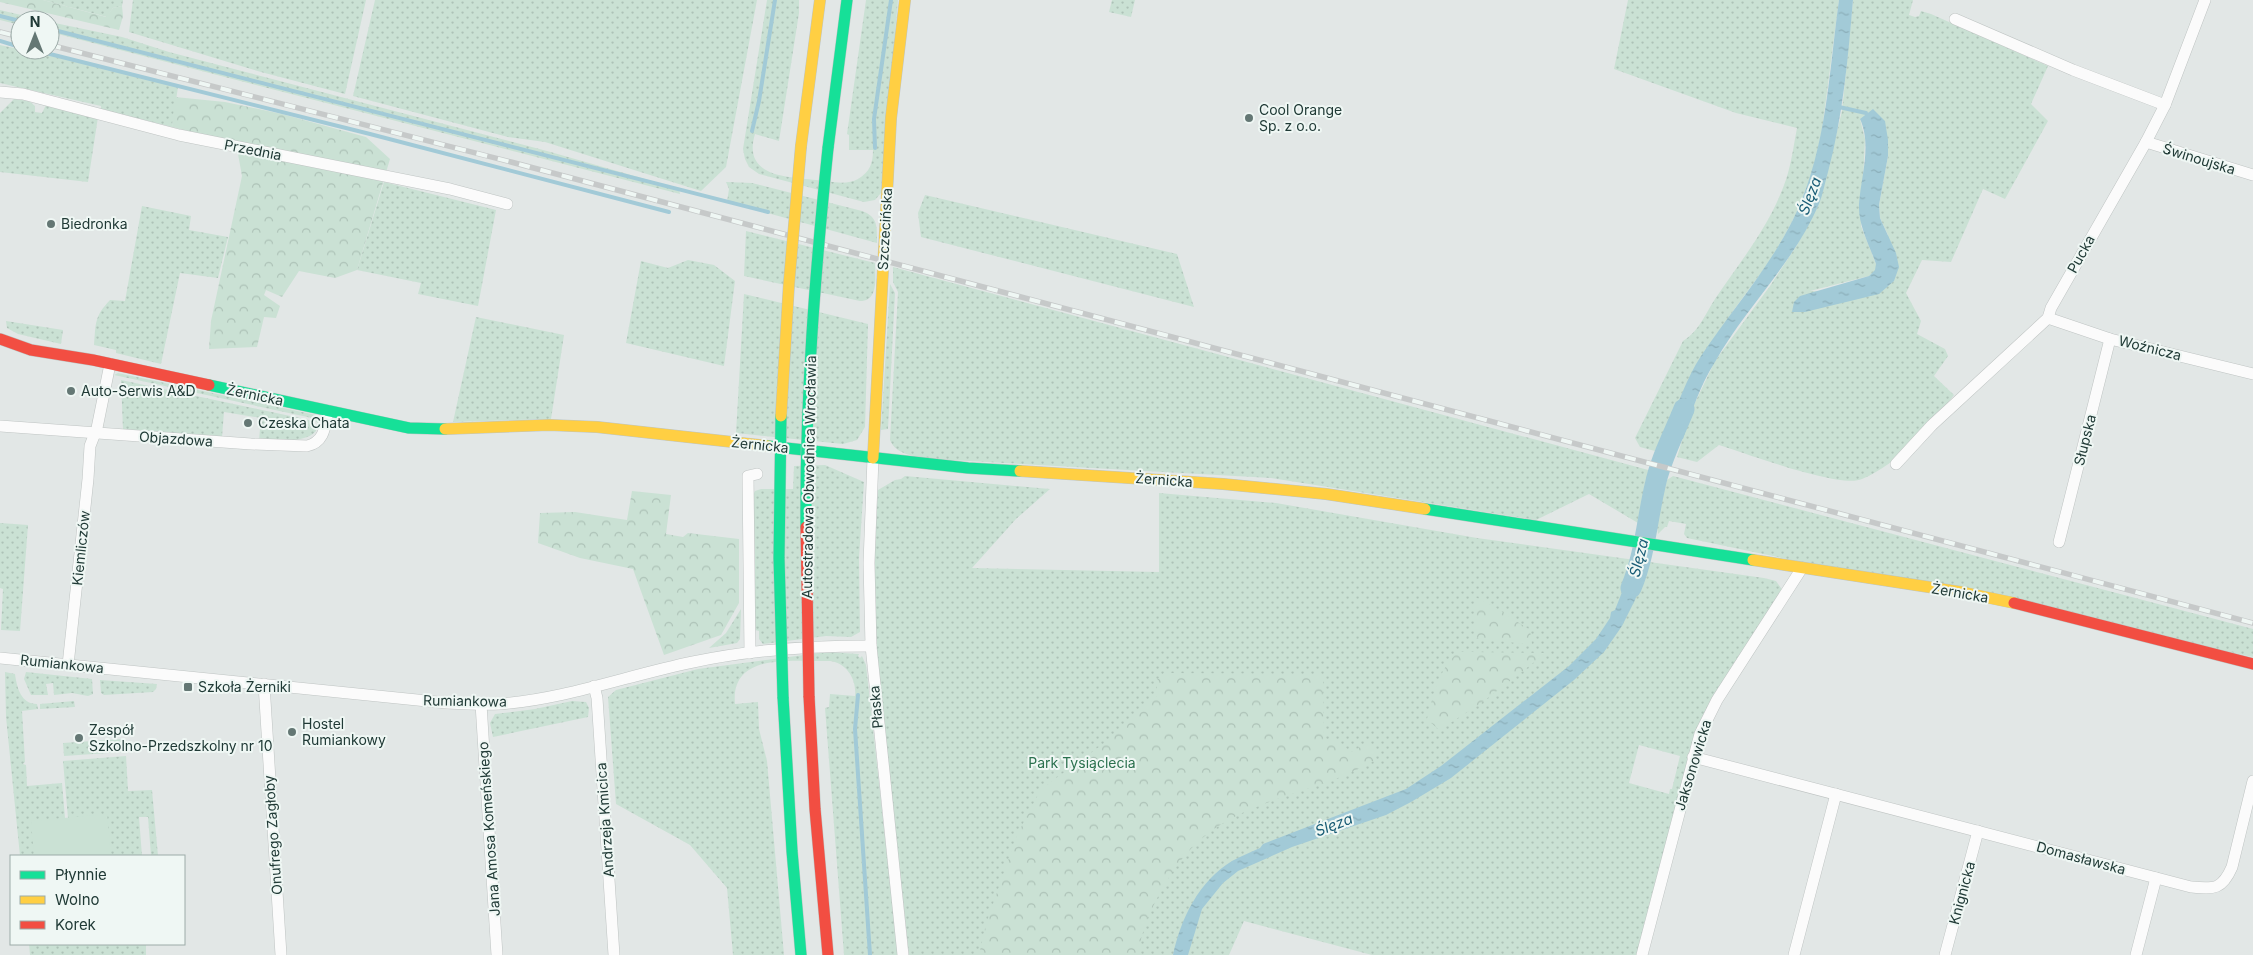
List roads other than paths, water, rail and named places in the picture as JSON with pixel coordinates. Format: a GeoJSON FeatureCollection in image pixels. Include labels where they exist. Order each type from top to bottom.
{"type":"FeatureCollection","features":[{"type":"Feature","properties":{"kind":"main road","name":"Autostradowa Obwodnica Wrocławia"},"geometry":{"type":"LineString","coordinates":[[801,955],[792,852],[783,697],[779,578],[780,442],[786,306],[801,146],[820,0]]}},
{"type":"Feature","properties":{"kind":"main road","name":"Autostradowa Obwodnica Wrocławia"},"geometry":{"type":"LineString","coordinates":[[828,955],[815,809],[809,696],[806,583],[806,462],[814,304],[828,148],[847,0]]}},
{"type":"Feature","properties":{"kind":"main road","name":"Szczecińska"},"geometry":{"type":"LineString","coordinates":[[873,458],[891,118],[904,0]]}},
{"type":"Feature","properties":{"kind":"main road","name":"Żernicka"},"geometry":{"type":"LineString","coordinates":[[0,340],[31,350],[110,364],[414,429],[549,425],[597,427],[968,468],[1272,488],[1326,494],[2002,600],[2253,664]]}},
{"type":"Feature","properties":{"kind":"street","name":"Pucka"},"geometry":{"type":"LineString","coordinates":[[1896,464],[1932,425],[2048,318],[2051,308],[2146,142],[2165,105],[2205,0]]}},
{"type":"Feature","properties":{"kind":"street"},"geometry":{"type":"LineString","coordinates":[[1955,19],[2073,70],[2165,105]]}},
{"type":"Feature","properties":{"kind":"street","name":"Przednia"},"geometry":{"type":"LineString","coordinates":[[0,92],[42,99],[178,135],[450,189],[507,204]]}},
{"type":"Feature","properties":{"kind":"street","name":"Świnoujska"},"geometry":{"type":"LineString","coordinates":[[2146,142],[2253,175]]}},
{"type":"Feature","properties":{"kind":"street","name":"Woźnicza"},"geometry":{"type":"LineString","coordinates":[[2048,318],[2110,339],[2253,374]]}},
{"type":"Feature","properties":{"kind":"street","name":"Słupska"},"geometry":{"type":"LineString","coordinates":[[2059,542],[2110,339]]}},
{"type":"Feature","properties":{"kind":"street","name":"Kiemliczów"},"geometry":{"type":"LineString","coordinates":[[68,665],[90,446],[95,433],[110,364]]}},
{"type":"Feature","properties":{"kind":"street","name":"Objazdowa"},"geometry":{"type":"LineString","coordinates":[[0,426],[251,444],[307,446],[321,438],[328,411]]}},
{"type":"Feature","properties":{"kind":"street","name":"Płaska"},"geometry":{"type":"LineString","coordinates":[[873,458],[869,563],[871,646],[903,955]]}},
{"type":"Feature","properties":{"kind":"street"},"geometry":{"type":"LineString","coordinates":[[750,653],[753,475]]}},
{"type":"Feature","properties":{"kind":"street","name":"Jaksonowicka"},"geometry":{"type":"LineString","coordinates":[[1642,955],[1700,734],[1717,700],[1802,568]]}},
{"type":"Feature","properties":{"kind":"street","name":"Rumiankowa"},"geometry":{"type":"LineString","coordinates":[[0,658],[447,703],[499,704],[594,686],[694,662],[750,653],[795,647],[871,646]]}},
{"type":"Feature","properties":{"kind":"street","name":"Onufrego Zagłoby"},"geometry":{"type":"LineString","coordinates":[[264,684],[281,955]]}},
{"type":"Feature","properties":{"kind":"street","name":"Andrzeja Kmicica"},"geometry":{"type":"LineString","coordinates":[[594,686],[597,698],[614,955]]}},
{"type":"Feature","properties":{"kind":"street","name":"Jana Amosa Komeńskiego"},"geometry":{"type":"LineString","coordinates":[[481,704],[497,955]]}},
{"type":"Feature","properties":{"kind":"street","name":"Domasławska"},"geometry":{"type":"LineString","coordinates":[[1693,757],[2191,887],[2208,888],[2220,886],[2227,878],[2232,867],[2253,781]]}},
{"type":"Feature","properties":{"kind":"street"},"geometry":{"type":"LineString","coordinates":[[1794,955],[1836,794]]}},
{"type":"Feature","properties":{"kind":"street","name":"Knignicka"},"geometry":{"type":"LineString","coordinates":[[1945,955],[1978,831]]}},
{"type":"Feature","properties":{"kind":"street"},"geometry":{"type":"LineString","coordinates":[[2136,955],[2156,878]]}},
{"type":"Feature","properties":{"kind":"water"},"geometry":{"type":"Polygon","coordinates":[[[1839,0],[1853,0],[1849,43],[1838,130],[1820,200],[1796,246],[1727,342],[1710,371],[1696,399],[1683,439],[1666,432],[1691,374],[1713,338],[1765,268],[1797,211],[1807,186],[1815,160],[1826,107],[1839,0]]]}},
{"type":"Feature","properties":{"kind":"water"},"geometry":{"type":"Polygon","coordinates":[[[1873,109],[1885,121],[1888,140],[1888,156],[1879,205],[1880,218],[1896,253],[1899,267],[1894,281],[1879,294],[1805,312],[1792,312],[1794,302],[1800,296],[1869,276],[1875,270],[1876,264],[1859,212],[1865,161],[1865,139],[1860,119],[1873,109]]]}},
{"type":"Feature","properties":{"kind":"water"},"geometry":{"type":"Polygon","coordinates":[[[1635,561],[1648,563],[1635,600],[1622,626],[1604,652],[1574,680],[1451,778],[1411,802],[1386,815],[1292,847],[1238,871],[1223,883],[1202,909],[1188,955],[1173,955],[1186,914],[1201,890],[1220,869],[1232,861],[1260,848],[1263,844],[1406,789],[1441,766],[1569,666],[1596,639],[1610,618],[1631,569],[1629,565],[1635,561]]]}},
{"type":"Feature","properties":{"kind":"waterway"},"geometry":{"type":"LineString","coordinates":[[752,131],[759,101],[775,0]]}},
{"type":"Feature","properties":{"kind":"waterway"},"geometry":{"type":"LineString","coordinates":[[875,148],[874,119],[891,0]]}},
{"type":"Feature","properties":{"kind":"waterway"},"geometry":{"type":"LineString","coordinates":[[0,16],[10,18]]}},
{"type":"Feature","properties":{"kind":"waterway"},"geometry":{"type":"LineString","coordinates":[[60,32],[768,212]]}},
{"type":"Feature","properties":{"kind":"waterway"},"geometry":{"type":"LineString","coordinates":[[0,41],[10,44]]}},
{"type":"Feature","properties":{"kind":"waterway"},"geometry":{"type":"LineString","coordinates":[[60,56],[370,134],[669,212]]}},
{"type":"Feature","properties":{"kind":"waterway"},"geometry":{"type":"LineString","coordinates":[[1839,107],[1866,113]]}},
{"type":"Feature","properties":{"kind":"waterway","name":"Ślęza"},"geometry":{"type":"LineString","coordinates":[[1631,588],[1643,550],[1657,476],[1684,409]]}},
{"type":"Feature","properties":{"kind":"waterway"},"geometry":{"type":"LineString","coordinates":[[858,695],[855,729],[870,955]]}},
{"type":"Feature","properties":{"kind":"railway"},"geometry":{"type":"LineString","coordinates":[[0,32],[10,34]]}},
{"type":"Feature","properties":{"kind":"railway"},"geometry":{"type":"LineString","coordinates":[[60,48],[511,162],[2253,623]]}},
{"type":"Feature","properties":{"kind":"place","name":"Cool Orange Sp. z o.o."},"geometry":{"type":"Point","coordinates":[1249,118]}},
{"type":"Feature","properties":{"kind":"place","name":"Biedronka"},"geometry":{"type":"Point","coordinates":[51,224]}},
{"type":"Feature","properties":{"kind":"place","name":"Auto-Serwis A&D"},"geometry":{"type":"Point","coordinates":[71,391]}},
{"type":"Feature","properties":{"kind":"place","name":"Czeska Chata"},"geometry":{"type":"Point","coordinates":[248,423]}},
{"type":"Feature","properties":{"kind":"place","name":"Szkoła Żerniki"},"geometry":{"type":"Point","coordinates":[188,687]}},
{"type":"Feature","properties":{"kind":"place","name":"Hostel Rumiankowy"},"geometry":{"type":"Point","coordinates":[292,732]}},
{"type":"Feature","properties":{"kind":"place","name":"Zespół Szkolno-Przedszkolny nr 10"},"geometry":{"type":"Point","coordinates":[79,738]}},
{"type":"Feature","properties":{"kind":"park label","name":"Park Tysiąclecia"},"geometry":{"type":"Point","coordinates":[1082,763]}}]}
